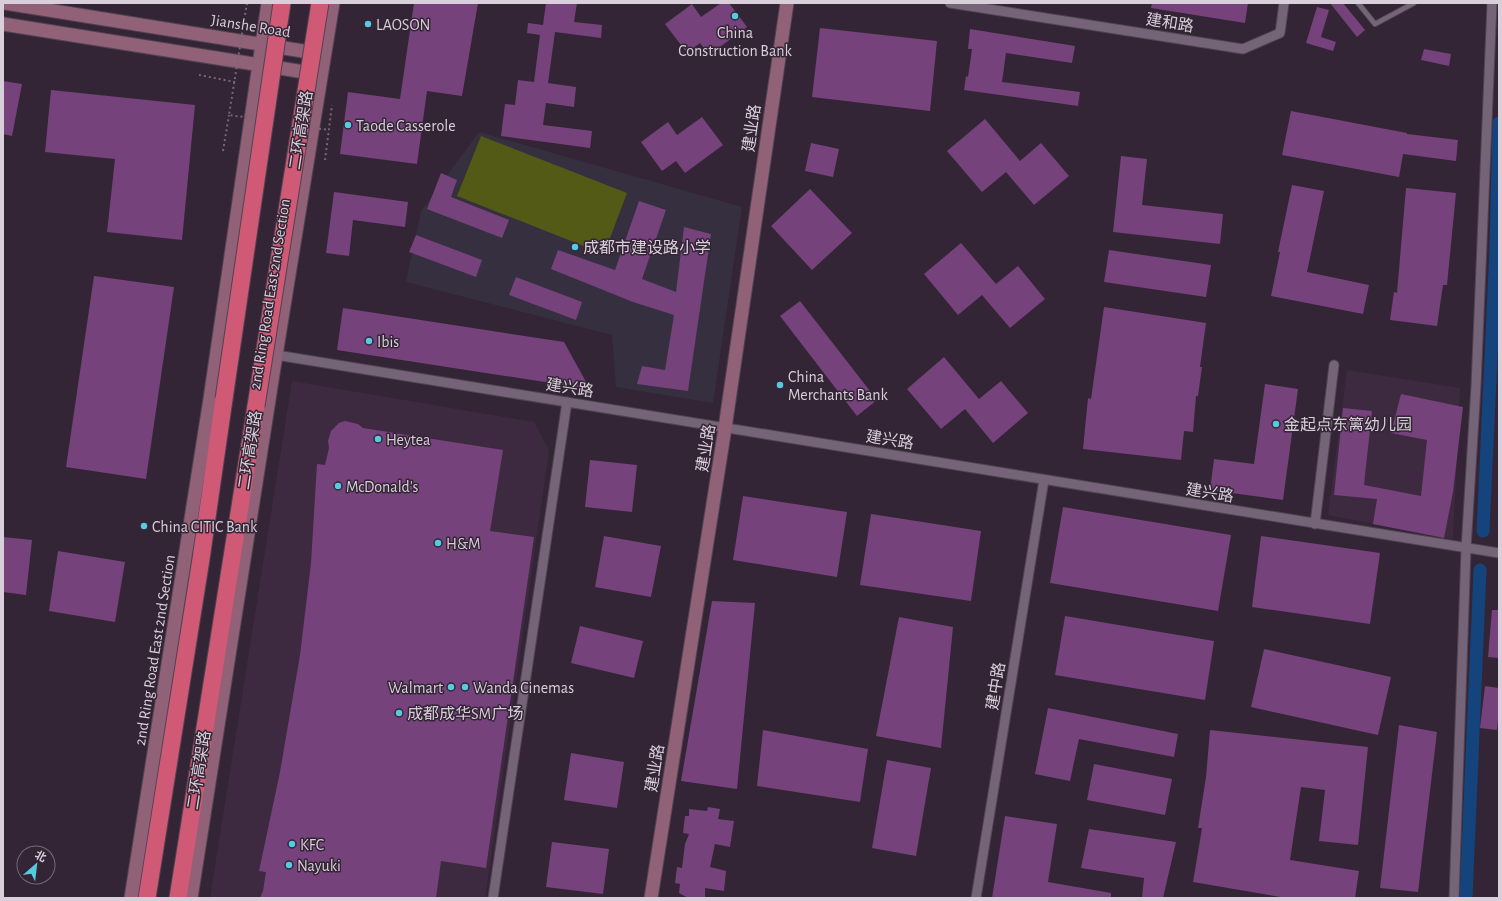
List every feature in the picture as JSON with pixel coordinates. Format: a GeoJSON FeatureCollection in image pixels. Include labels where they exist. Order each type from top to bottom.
{"type":"FeatureCollection","features":[{"type":"Feature","properties":{"kind":"highway","name":"二环高架路"},"geometry":{"type":"LineString","coordinates":[[147,898],[201,559],[282,3]]}},
{"type":"Feature","properties":{"kind":"highway","name":"二环高架路"},"geometry":{"type":"LineString","coordinates":[[178,898],[320,3]]}},
{"type":"Feature","properties":{"kind":"main road","name":"Jianshe Road"},"geometry":{"type":"LineString","coordinates":[[5,3],[325,55]]}},
{"type":"Feature","properties":{"kind":"main road","name":"2nd Ring Road East 2nd Section"},"geometry":{"type":"LineString","coordinates":[[131,898],[210,399],[268,3]]}},
{"type":"Feature","properties":{"kind":"main road","name":"2nd Ring Road East 2nd Section"},"geometry":{"type":"LineString","coordinates":[[192,898],[276,355],[333,3]]}},
{"type":"Feature","properties":{"kind":"main road","name":"建业路"},"geometry":{"type":"LineString","coordinates":[[651,898],[725,428],[787,3]]}},
{"type":"Feature","properties":{"kind":"main road"},"geometry":{"type":"LineString","coordinates":[[3,24],[321,75]]}},
{"type":"Feature","properties":{"kind":"street","name":"建和路"},"geometry":{"type":"LineString","coordinates":[[950,3],[1243,49],[1280,33],[1284,3]]}},
{"type":"Feature","properties":{"kind":"street"},"geometry":{"type":"LineString","coordinates":[[1454,898],[1466,549],[1476,386],[1492,3]]}},
{"type":"Feature","properties":{"kind":"street","name":"建兴路"},"geometry":{"type":"LineString","coordinates":[[276,355],[1499,554]]}},
{"type":"Feature","properties":{"kind":"street"},"geometry":{"type":"LineString","coordinates":[[1315,524],[1334,365]]}},
{"type":"Feature","properties":{"kind":"street"},"geometry":{"type":"LineString","coordinates":[[493,898],[567,402]]}},
{"type":"Feature","properties":{"kind":"street","name":"建中路"},"geometry":{"type":"LineString","coordinates":[[976,898],[1044,480]]}},
{"type":"Feature","properties":{"kind":"lane"},"geometry":{"type":"LineString","coordinates":[[1358,3],[1375,24],[1414,3]]}},
{"type":"Feature","properties":{"kind":"path"},"geometry":{"type":"LineString","coordinates":[[199,75],[235,82]]}},
{"type":"Feature","properties":{"kind":"path"},"geometry":{"type":"LineString","coordinates":[[325,160],[332,105]]}},
{"type":"Feature","properties":{"kind":"path"},"geometry":{"type":"LineString","coordinates":[[224,151],[229,115]]}},
{"type":"Feature","properties":{"kind":"shaded area","name":"成都市建设路小学"},"geometry":{"type":"Polygon","coordinates":[[[479,132],[742,207],[713,403],[616,387],[612,335],[406,282],[421,211],[479,132]]]}},
{"type":"Feature","properties":{"kind":"shaded area"},"geometry":{"type":"Polygon","coordinates":[[[1347,370],[1460,388],[1453,539],[1328,515],[1347,370]]]}},
{"type":"Feature","properties":{"kind":"shaded area","name":"成都成华SM广场"},"geometry":{"type":"Polygon","coordinates":[[[292,381],[534,422],[549,450],[485,898],[210,898],[292,381]]]}},
{"type":"Feature","properties":{"kind":"green space"},"geometry":{"type":"Polygon","coordinates":[[[481,136],[627,193],[604,254],[457,196],[481,136]]]}},
{"type":"Feature","properties":{"kind":"building"},"geometry":{"type":"Polygon","coordinates":[[[414,3],[478,3],[462,96],[427,91],[417,164],[340,154],[348,92],[400,99],[414,3]]]}},
{"type":"Feature","properties":{"kind":"building"},"geometry":{"type":"Polygon","coordinates":[[[546,3],[577,3],[574,22],[602,25],[601,38],[555,32],[548,83],[576,87],[574,107],[546,103],[543,125],[592,131],[590,148],[501,136],[505,104],[515,105],[518,80],[534,82],[540,35],[527,33],[528,23],[543,25],[546,3]]]}},
{"type":"Feature","properties":{"kind":"building"},"geometry":{"type":"Polygon","coordinates":[[[721,3],[729,3],[747,27],[709,55],[700,43],[687,53],[665,24],[692,4],[701,17],[721,3]]]}},
{"type":"Feature","properties":{"kind":"building"},"geometry":{"type":"Polygon","coordinates":[[[1152,3],[1248,3],[1245,23],[1151,8],[1152,3]]]}},
{"type":"Feature","properties":{"kind":"building"},"geometry":{"type":"Polygon","coordinates":[[[1330,3],[1343,3],[1365,30],[1357,37],[1330,3]]]}},
{"type":"Feature","properties":{"kind":"building"},"geometry":{"type":"Polygon","coordinates":[[[1317,7],[1329,10],[1321,37],[1336,42],[1333,51],[1306,43],[1317,7]]]}},
{"type":"Feature","properties":{"kind":"building"},"geometry":{"type":"Polygon","coordinates":[[[820,28],[937,41],[930,111],[812,97],[820,28]]]}},
{"type":"Feature","properties":{"kind":"building"},"geometry":{"type":"Polygon","coordinates":[[[970,29],[1075,46],[1072,63],[1006,53],[1002,82],[1080,92],[1078,106],[964,90],[966,76],[968,77],[972,49],[968,49],[970,29]]]}},
{"type":"Feature","properties":{"kind":"building"},"geometry":{"type":"Polygon","coordinates":[[[1424,49],[1451,54],[1449,66],[1421,60],[1424,49]]]}},
{"type":"Feature","properties":{"kind":"building"},"geometry":{"type":"Polygon","coordinates":[[[3,81],[22,84],[12,136],[3,134],[3,81]]]}},
{"type":"Feature","properties":{"kind":"building"},"geometry":{"type":"Polygon","coordinates":[[[51,90],[195,105],[182,240],[107,232],[115,159],[45,152],[51,90]]]}},
{"type":"Feature","properties":{"kind":"building"},"geometry":{"type":"Polygon","coordinates":[[[1291,111],[1407,134],[1458,140],[1456,161],[1403,154],[1399,177],[1282,155],[1291,111]]]}},
{"type":"Feature","properties":{"kind":"building"},"geometry":{"type":"Polygon","coordinates":[[[702,117],[723,145],[685,173],[676,161],[662,171],[641,142],[668,122],[677,135],[702,117]]]}},
{"type":"Feature","properties":{"kind":"building"},"geometry":{"type":"Polygon","coordinates":[[[985,119],[1020,161],[1041,143],[1069,176],[1034,205],[1006,172],[982,192],[947,151],[985,119]]]}},
{"type":"Feature","properties":{"kind":"building"},"geometry":{"type":"Polygon","coordinates":[[[811,143],[839,149],[833,177],[805,171],[811,143]]]}},
{"type":"Feature","properties":{"kind":"building"},"geometry":{"type":"Polygon","coordinates":[[[1121,156],[1147,159],[1142,205],[1223,214],[1220,244],[1113,232],[1121,156]]]}},
{"type":"Feature","properties":{"kind":"building"},"geometry":{"type":"Polygon","coordinates":[[[441,173],[457,180],[451,197],[509,220],[502,238],[427,209],[441,173]]]}},
{"type":"Feature","properties":{"kind":"building"},"geometry":{"type":"Polygon","coordinates":[[[1292,185],[1324,191],[1307,272],[1369,285],[1363,314],[1271,296],[1280,252],[1278,252],[1292,185]]]}},
{"type":"Feature","properties":{"kind":"building"},"geometry":{"type":"Polygon","coordinates":[[[1406,188],[1456,193],[1447,285],[1443,285],[1437,326],[1390,320],[1394,292],[1397,293],[1406,188]]]}},
{"type":"Feature","properties":{"kind":"building"},"geometry":{"type":"Polygon","coordinates":[[[810,189],[852,233],[812,270],[771,226],[810,189]]]}},
{"type":"Feature","properties":{"kind":"building"},"geometry":{"type":"Polygon","coordinates":[[[334,192],[408,202],[405,227],[353,220],[349,256],[326,253],[334,192]]]}},
{"type":"Feature","properties":{"kind":"building"},"geometry":{"type":"Polygon","coordinates":[[[639,201],[666,210],[642,279],[676,292],[684,227],[711,234],[688,391],[637,384],[642,366],[665,370],[674,315],[633,302],[551,269],[558,250],[615,270],[639,201]]]}},
{"type":"Feature","properties":{"kind":"building"},"geometry":{"type":"Polygon","coordinates":[[[416,235],[482,260],[476,277],[409,252],[416,235]]]}},
{"type":"Feature","properties":{"kind":"building"},"geometry":{"type":"Polygon","coordinates":[[[961,243],[996,284],[1018,266],[1045,299],[1010,328],[982,295],[958,315],[924,274],[961,243]]]}},
{"type":"Feature","properties":{"kind":"building"},"geometry":{"type":"Polygon","coordinates":[[[1109,250],[1211,265],[1206,297],[1104,282],[1109,250]]]}},
{"type":"Feature","properties":{"kind":"building"},"geometry":{"type":"Polygon","coordinates":[[[94,276],[174,287],[146,479],[66,467],[94,276]]]}},
{"type":"Feature","properties":{"kind":"building"},"geometry":{"type":"Polygon","coordinates":[[[516,277],[582,302],[576,320],[509,295],[516,277]]]}},
{"type":"Feature","properties":{"kind":"building"},"geometry":{"type":"Polygon","coordinates":[[[800,301],[877,400],[857,416],[780,316],[800,301]]]}},
{"type":"Feature","properties":{"kind":"building"},"geometry":{"type":"Polygon","coordinates":[[[1104,307],[1206,323],[1200,367],[1202,367],[1198,396],[1196,396],[1193,432],[1184,431],[1181,460],[1083,449],[1088,398],[1091,399],[1104,307]]]}},
{"type":"Feature","properties":{"kind":"building"},"geometry":{"type":"Polygon","coordinates":[[[343,308],[564,342],[590,389],[337,350],[343,308]]]}},
{"type":"Feature","properties":{"kind":"building"},"geometry":{"type":"Polygon","coordinates":[[[944,357],[979,399],[1001,381],[1028,413],[993,443],[965,409],[941,429],[907,389],[944,357]]]}},
{"type":"Feature","properties":{"kind":"building","name":"金起点东篱幼儿园"},"geometry":{"type":"Polygon","coordinates":[[[1265,384],[1298,389],[1283,500],[1210,490],[1214,459],[1254,464],[1265,384]]]}},
{"type":"Feature","properties":{"kind":"building"},"geometry":{"type":"Polygon","coordinates":[[[1401,394],[1463,407],[1453,492],[1444,538],[1373,524],[1377,499],[1334,495],[1343,408],[1372,411],[1364,485],[1421,496],[1427,440],[1391,433],[1401,394]]]}},
{"type":"Feature","properties":{"kind":"building","name":"成都成华SM广场"},"geometry":{"type":"Polygon","coordinates":[[[345,421],[358,424],[363,428],[503,450],[490,531],[534,537],[486,868],[441,861],[436,898],[260,898],[263,891],[266,872],[259,871],[280,772],[300,655],[311,563],[317,464],[325,465],[329,448],[328,441],[331,431],[339,423],[345,421]]]}},
{"type":"Feature","properties":{"kind":"building"},"geometry":{"type":"Polygon","coordinates":[[[590,460],[637,465],[632,512],[585,507],[590,460]]]}},
{"type":"Feature","properties":{"kind":"building"},"geometry":{"type":"Polygon","coordinates":[[[743,496],[847,512],[837,577],[733,560],[743,496]]]}},
{"type":"Feature","properties":{"kind":"building"},"geometry":{"type":"Polygon","coordinates":[[[1063,507],[1231,535],[1218,611],[1050,583],[1063,507]]]}},
{"type":"Feature","properties":{"kind":"building"},"geometry":{"type":"Polygon","coordinates":[[[871,514],[981,531],[971,601],[860,585],[871,514]]]}},
{"type":"Feature","properties":{"kind":"building"},"geometry":{"type":"Polygon","coordinates":[[[604,536],[661,546],[651,597],[595,587],[604,536]]]}},
{"type":"Feature","properties":{"kind":"building"},"geometry":{"type":"Polygon","coordinates":[[[1261,536],[1380,553],[1370,624],[1252,607],[1261,536]]]}},
{"type":"Feature","properties":{"kind":"building"},"geometry":{"type":"Polygon","coordinates":[[[3,537],[32,540],[26,595],[3,592],[3,537]]]}},
{"type":"Feature","properties":{"kind":"building"},"geometry":{"type":"Polygon","coordinates":[[[58,551],[125,562],[115,622],[49,611],[58,551]]]}},
{"type":"Feature","properties":{"kind":"building"},"geometry":{"type":"Polygon","coordinates":[[[712,601],[755,603],[737,789],[681,781],[712,601]]]}},
{"type":"Feature","properties":{"kind":"building"},"geometry":{"type":"Polygon","coordinates":[[[1492,610],[1499,610],[1499,658],[1488,657],[1492,610]]]}},
{"type":"Feature","properties":{"kind":"building"},"geometry":{"type":"Polygon","coordinates":[[[1065,616],[1214,641],[1205,700],[1055,675],[1065,616]]]}},
{"type":"Feature","properties":{"kind":"building"},"geometry":{"type":"Polygon","coordinates":[[[899,617],[953,627],[941,748],[876,736],[899,617]]]}},
{"type":"Feature","properties":{"kind":"building"},"geometry":{"type":"Polygon","coordinates":[[[580,626],[643,641],[634,678],[571,663],[580,626]]]}},
{"type":"Feature","properties":{"kind":"building"},"geometry":{"type":"Polygon","coordinates":[[[1264,649],[1391,677],[1378,735],[1251,707],[1264,649]]]}},
{"type":"Feature","properties":{"kind":"building"},"geometry":{"type":"Polygon","coordinates":[[[1485,686],[1499,688],[1497,730],[1480,728],[1485,686]]]}},
{"type":"Feature","properties":{"kind":"building"},"geometry":{"type":"Polygon","coordinates":[[[1048,708],[1178,734],[1174,757],[1079,739],[1070,781],[1035,774],[1048,708]]]}},
{"type":"Feature","properties":{"kind":"building"},"geometry":{"type":"Polygon","coordinates":[[[1399,725],[1437,732],[1418,892],[1380,888],[1399,725]]]}},
{"type":"Feature","properties":{"kind":"building"},"geometry":{"type":"Polygon","coordinates":[[[763,730],[868,749],[860,802],[757,786],[763,730]]]}},
{"type":"Feature","properties":{"kind":"building"},"geometry":{"type":"Polygon","coordinates":[[[1210,730],[1368,747],[1358,845],[1319,841],[1325,790],[1301,787],[1290,860],[1359,871],[1355,898],[1286,898],[1193,882],[1202,828],[1198,828],[1206,777],[1210,730]]]}},
{"type":"Feature","properties":{"kind":"building"},"geometry":{"type":"Polygon","coordinates":[[[571,753],[624,762],[617,808],[564,800],[571,753]]]}},
{"type":"Feature","properties":{"kind":"building"},"geometry":{"type":"Polygon","coordinates":[[[887,760],[931,768],[916,856],[872,848],[887,760]]]}},
{"type":"Feature","properties":{"kind":"building"},"geometry":{"type":"Polygon","coordinates":[[[1094,764],[1172,779],[1165,815],[1087,800],[1094,764]]]}},
{"type":"Feature","properties":{"kind":"building"},"geometry":{"type":"Polygon","coordinates":[[[708,807],[720,809],[718,819],[734,821],[730,847],[715,844],[710,867],[726,871],[724,891],[705,888],[705,898],[688,898],[679,893],[680,884],[675,883],[677,867],[682,868],[685,844],[689,834],[683,833],[685,816],[689,816],[689,809],[707,811],[708,807]]]}},
{"type":"Feature","properties":{"kind":"building"},"geometry":{"type":"Polygon","coordinates":[[[1005,816],[1057,824],[1048,882],[1111,893],[1111,898],[992,898],[1005,816]]]}},
{"type":"Feature","properties":{"kind":"building"},"geometry":{"type":"Polygon","coordinates":[[[1089,829],[1176,842],[1163,898],[1142,898],[1144,878],[1081,868],[1089,829]]]}},
{"type":"Feature","properties":{"kind":"building"},"geometry":{"type":"Polygon","coordinates":[[[552,842],[609,849],[603,894],[546,887],[552,842]]]}},
{"type":"Feature","properties":{"kind":"waterway"},"geometry":{"type":"LineString","coordinates":[[1483,531],[1496,248],[1499,123]]}},
{"type":"Feature","properties":{"kind":"waterway"},"geometry":{"type":"LineString","coordinates":[[1466,898],[1480,570]]}},
{"type":"Feature","properties":{"kind":"place","name":"China Construction Bank"},"geometry":{"type":"Point","coordinates":[735,16]}},
{"type":"Feature","properties":{"kind":"place","name":"LAOSON"},"geometry":{"type":"Point","coordinates":[368,24]}},
{"type":"Feature","properties":{"kind":"place","name":"Taode Casserole"},"geometry":{"type":"Point","coordinates":[348,125]}},
{"type":"Feature","properties":{"kind":"place","name":"成都市建设路小学"},"geometry":{"type":"Point","coordinates":[575,247]}},
{"type":"Feature","properties":{"kind":"place","name":"Ibis"},"geometry":{"type":"Point","coordinates":[369,341]}},
{"type":"Feature","properties":{"kind":"place","name":"China Merchants Bank"},"geometry":{"type":"Point","coordinates":[780,385]}},
{"type":"Feature","properties":{"kind":"place","name":"金起点东篱幼儿园"},"geometry":{"type":"Point","coordinates":[1276,424]}},
{"type":"Feature","properties":{"kind":"place","name":"Heytea"},"geometry":{"type":"Point","coordinates":[378,439]}},
{"type":"Feature","properties":{"kind":"place","name":"McDonald's"},"geometry":{"type":"Point","coordinates":[338,486]}},
{"type":"Feature","properties":{"kind":"place","name":"China CITIC Bank"},"geometry":{"type":"Point","coordinates":[144,526]}},
{"type":"Feature","properties":{"kind":"place","name":"H&M"},"geometry":{"type":"Point","coordinates":[438,543]}},
{"type":"Feature","properties":{"kind":"place","name":"Walmart"},"geometry":{"type":"Point","coordinates":[451,687]}},
{"type":"Feature","properties":{"kind":"place","name":"Wanda Cinemas"},"geometry":{"type":"Point","coordinates":[465,687]}},
{"type":"Feature","properties":{"kind":"place","name":"成都成华SM广场"},"geometry":{"type":"Point","coordinates":[399,713]}},
{"type":"Feature","properties":{"kind":"place","name":"KFC"},"geometry":{"type":"Point","coordinates":[292,844]}},
{"type":"Feature","properties":{"kind":"place","name":"Nayuki"},"geometry":{"type":"Point","coordinates":[289,865]}}]}
